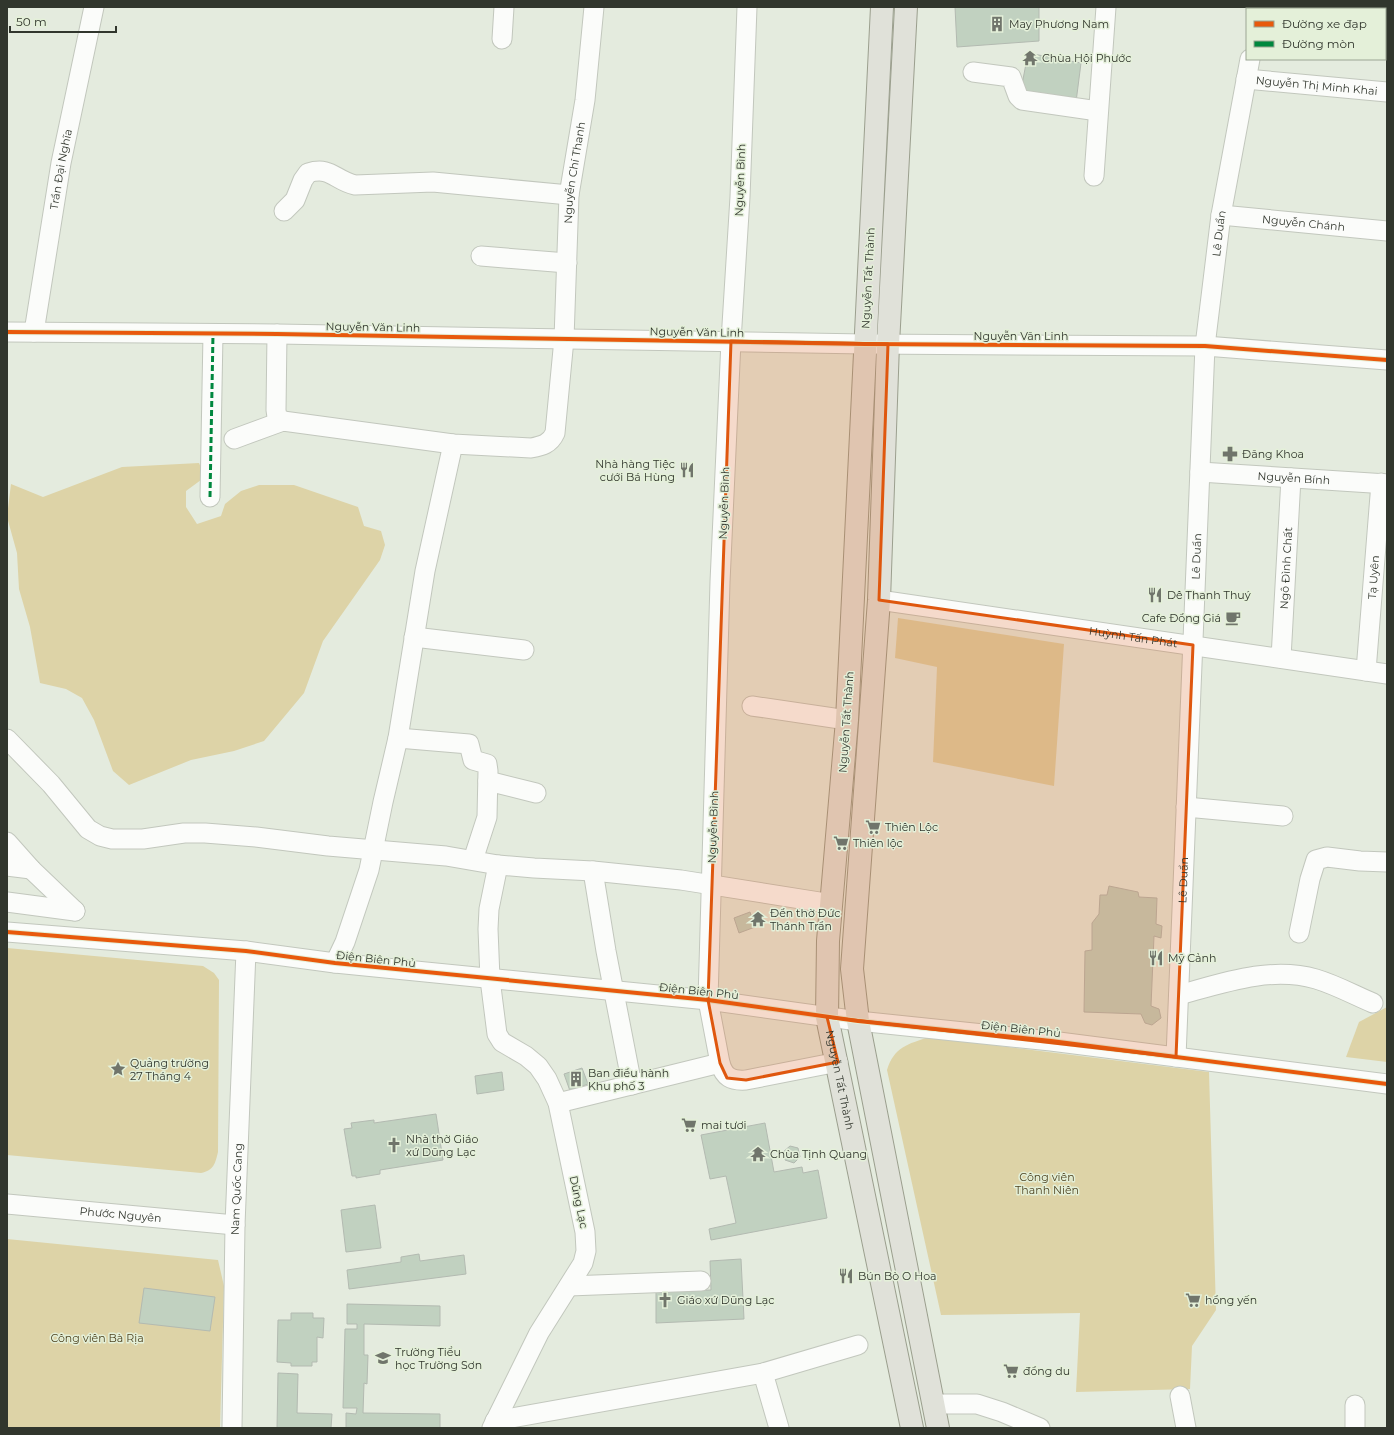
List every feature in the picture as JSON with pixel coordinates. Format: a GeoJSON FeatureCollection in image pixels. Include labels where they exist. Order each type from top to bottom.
{"type":"FeatureCollection","features":[{"type":"Feature","properties":{"kind":"main road","name":"Nguyễn Tất Thành"},"geometry":{"type":"LineString","coordinates":[[882,7],[847,720],[828,941],[827,1017],[838,1062],[912,1428]]}},
{"type":"Feature","properties":{"kind":"main road"},"geometry":{"type":"LineString","coordinates":[[906,7],[888,344],[879,600],[852,969],[858,1022],[938,1428]]}},
{"type":"Feature","properties":{"kind":"street","name":"Trần Đại Nghĩa"},"geometry":{"type":"LineString","coordinates":[[34,332],[61,163],[94,7]]}},
{"type":"Feature","properties":{"kind":"street"},"geometry":{"type":"LineString","coordinates":[[502,39],[504,7]]}},
{"type":"Feature","properties":{"kind":"street","name":"Nguyễn Chí Thanh"},"geometry":{"type":"LineString","coordinates":[[284,421],[453,444],[531,448],[542,446],[551,440],[555,433],[564,339],[570,195],[585,100],[594,7]]}},
{"type":"Feature","properties":{"kind":"street","name":"Nguyễn Bình"},"geometry":{"type":"LineString","coordinates":[[720,1063],[708,1000],[720,590],[731,341],[740,197],[747,7]]}},
{"type":"Feature","properties":{"kind":"street"},"geometry":{"type":"LineString","coordinates":[[1094,176],[1106,7]]}},
{"type":"Feature","properties":{"kind":"street","name":"Lê Duẩn"},"geometry":{"type":"LineString","coordinates":[[1176,1057],[1205,346],[1221,215],[1250,60]]}},
{"type":"Feature","properties":{"kind":"street"},"geometry":{"type":"LineString","coordinates":[[973,72],[1011,77],[1018,96],[1022,100],[1098,111]]}},
{"type":"Feature","properties":{"kind":"street","name":"Nguyễn Thị Minh Khai"},"geometry":{"type":"LineString","coordinates":[[1246,79],[1387,92]]}},
{"type":"Feature","properties":{"kind":"street"},"geometry":{"type":"LineString","coordinates":[[284,211],[295,200],[308,172],[315,170],[324,170],[346,183],[355,184],[433,182],[570,195]]}},
{"type":"Feature","properties":{"kind":"street","name":"Nguyễn Chánh"},"geometry":{"type":"LineString","coordinates":[[1221,215],[1387,231]]}},
{"type":"Feature","properties":{"kind":"street"},"geometry":{"type":"LineString","coordinates":[[481,256],[567,263]]}},
{"type":"Feature","properties":{"kind":"street","name":"Nguyễn Văn Linh"},"geometry":{"type":"LineString","coordinates":[[7,332],[277,334],[865,344],[1205,346],[1387,360]]}},
{"type":"Feature","properties":{"kind":"street"},"geometry":{"type":"LineString","coordinates":[[210,497],[213,334]]}},
{"type":"Feature","properties":{"kind":"street"},"geometry":{"type":"LineString","coordinates":[[277,334],[276,410],[277,417],[284,421]]}},
{"type":"Feature","properties":{"kind":"street"},"geometry":{"type":"LineString","coordinates":[[234,439],[284,421]]}},
{"type":"Feature","properties":{"kind":"street"},"geometry":{"type":"LineString","coordinates":[[335,964],[355,917],[369,870],[398,738],[425,571],[453,444]]}},
{"type":"Feature","properties":{"kind":"street","name":"Nguyễn Bính"},"geometry":{"type":"LineString","coordinates":[[1200,472],[1384,484]]}},
{"type":"Feature","properties":{"kind":"street","name":"Ngô Đình Chất"},"geometry":{"type":"LineString","coordinates":[[1281,658],[1291,478]]}},
{"type":"Feature","properties":{"kind":"street","name":"Tạ Uyên"},"geometry":{"type":"LineString","coordinates":[[1366,671],[1384,484]]}},
{"type":"Feature","properties":{"kind":"street","name":"Huỳnh Tấn Phát"},"geometry":{"type":"LineString","coordinates":[[879,600],[1387,674]]}},
{"type":"Feature","properties":{"kind":"street"},"geometry":{"type":"LineString","coordinates":[[414,637],[524,650]]}},
{"type":"Feature","properties":{"kind":"street"},"geometry":{"type":"LineString","coordinates":[[752,706],[847,720]]}},
{"type":"Feature","properties":{"kind":"street"},"geometry":{"type":"LineString","coordinates":[[398,738],[469,744],[473,760],[486,764],[488,781],[487,817],[473,860]]}},
{"type":"Feature","properties":{"kind":"street"},"geometry":{"type":"LineString","coordinates":[[7,739],[51,784],[88,828],[100,836],[126,840],[184,833],[205,833],[446,856],[498,865],[593,871],[681,880],[832,904]]}},
{"type":"Feature","properties":{"kind":"street"},"geometry":{"type":"LineString","coordinates":[[488,781],[536,793]]}},
{"type":"Feature","properties":{"kind":"street"},"geometry":{"type":"LineString","coordinates":[[1186,807],[1282,816]]}},
{"type":"Feature","properties":{"kind":"street"},"geometry":{"type":"LineString","coordinates":[[7,842],[31,869],[75,910],[7,902]]}},
{"type":"Feature","properties":{"kind":"street"},"geometry":{"type":"LineString","coordinates":[[1299,933],[1310,879],[1316,860],[1327,857],[1360,861],[1387,862]]}},
{"type":"Feature","properties":{"kind":"street","name":"Dũng Lạc"},"geometry":{"type":"LineString","coordinates":[[494,1424],[539,1333],[583,1263],[586,1251],[586,1232],[558,1103],[547,1079],[538,1066],[526,1056],[502,1042],[497,1034],[490,979],[489,909],[498,865]]}},
{"type":"Feature","properties":{"kind":"street"},"geometry":{"type":"LineString","coordinates":[[7,866],[31,869]]}},
{"type":"Feature","properties":{"kind":"street"},"geometry":{"type":"LineString","coordinates":[[593,871],[632,1085]]}},
{"type":"Feature","properties":{"kind":"street","name":"Điện Biên Phủ"},"geometry":{"type":"LineString","coordinates":[[7,932],[246,951],[335,964],[708,1000],[858,1022],[1051,1041],[1387,1084]]}},
{"type":"Feature","properties":{"kind":"street","name":"Nam Quốc Cang"},"geometry":{"type":"LineString","coordinates":[[232,1428],[235,1225],[246,951]]}},
{"type":"Feature","properties":{"kind":"street"},"geometry":{"type":"LineString","coordinates":[[1179,995],[1242,978],[1278,974],[1297,975],[1316,979],[1373,1003]]}},
{"type":"Feature","properties":{"kind":"street"},"geometry":{"type":"LineString","coordinates":[[558,1103],[720,1063],[722,1072],[727,1078],[738,1080],[838,1062]]}},
{"type":"Feature","properties":{"kind":"street","name":"Phước Nguyên"},"geometry":{"type":"LineString","coordinates":[[7,1204],[235,1225]]}},
{"type":"Feature","properties":{"kind":"street"},"geometry":{"type":"LineString","coordinates":[[568,1286],[701,1281]]}},
{"type":"Feature","properties":{"kind":"street"},"geometry":{"type":"LineString","coordinates":[[494,1424],[763,1373],[858,1345]]}},
{"type":"Feature","properties":{"kind":"street"},"geometry":{"type":"LineString","coordinates":[[763,1373],[778,1428]]}},
{"type":"Feature","properties":{"kind":"street"},"geometry":{"type":"LineString","coordinates":[[1180,1396],[1186,1428]]}},
{"type":"Feature","properties":{"kind":"street"},"geometry":{"type":"LineString","coordinates":[[934,1404],[977,1404],[1002,1412],[1040,1428]]}},
{"type":"Feature","properties":{"kind":"street"},"geometry":{"type":"LineString","coordinates":[[1355,1405],[1355,1428]]}},
{"type":"Feature","properties":{"kind":"highlighted area"},"geometry":{"type":"Polygon","coordinates":[[[731,341],[888,344],[879,600],[1193,645],[1176,1057],[827,1017],[838,1062],[746,1080],[727,1078],[720,1063],[708,1000],[731,341]]]}},
{"type":"Feature","properties":{"kind":"green space"},"geometry":{"type":"Polygon","coordinates":[[[199,463],[205,477],[186,491],[186,507],[197,524],[221,516],[225,504],[241,491],[259,485],[294,485],[358,507],[364,526],[381,531],[385,545],[380,560],[323,641],[304,693],[264,741],[234,751],[191,760],[129,785],[113,771],[94,720],[82,698],[66,689],[40,683],[30,627],[19,589],[17,553],[7,517],[11,484],[43,497],[122,467],[199,463]]]}},
{"type":"Feature","properties":{"kind":"green space"},"geometry":{"type":"Polygon","coordinates":[[[898,618],[1064,644],[1054,786],[933,762],[937,667],[895,658],[898,618]]]}},
{"type":"Feature","properties":{"kind":"green space","name":"Quảng trường 27 Tháng 4"},"geometry":{"type":"Polygon","coordinates":[[[7,948],[203,966],[214,973],[219,980],[218,1152],[215,1163],[209,1170],[201,1173],[7,1155],[7,948]]]}},
{"type":"Feature","properties":{"kind":"green space"},"geometry":{"type":"Polygon","coordinates":[[[1387,1007],[1387,1062],[1346,1057],[1359,1022],[1387,1007]]]}},
{"type":"Feature","properties":{"kind":"green space","name":"Công viên Thanh Niên"},"geometry":{"type":"Polygon","coordinates":[[[929,1037],[1209,1072],[1216,1310],[1192,1346],[1190,1389],[1076,1392],[1080,1313],[941,1315],[887,1070],[890,1062],[898,1051],[908,1044],[929,1037]]]}},
{"type":"Feature","properties":{"kind":"green space","name":"Công viên Bà Rịa"},"geometry":{"type":"Polygon","coordinates":[[[7,1239],[218,1260],[224,1286],[220,1428],[7,1428],[7,1239]]]}},
{"type":"Feature","properties":{"kind":"building","name":"May Phương Nam"},"geometry":{"type":"Polygon","coordinates":[[[955,7],[1039,7],[1039,41],[957,47],[955,7]]]}},
{"type":"Feature","properties":{"kind":"building"},"geometry":{"type":"Polygon","coordinates":[[[1028,53],[1081,63],[1076,102],[1021,90],[1028,53]]]}},
{"type":"Feature","properties":{"kind":"building"},"geometry":{"type":"Polygon","coordinates":[[[1109,886],[1138,892],[1139,897],[1157,898],[1156,924],[1162,926],[1161,938],[1154,936],[1151,1006],[1159,1009],[1161,1018],[1152,1025],[1145,1023],[1141,1014],[1084,1012],[1085,951],[1092,950],[1092,923],[1099,914],[1100,895],[1107,895],[1109,886]]]}},
{"type":"Feature","properties":{"kind":"building"},"geometry":{"type":"Polygon","coordinates":[[[750,912],[755,927],[739,933],[734,918],[750,912]]]}},
{"type":"Feature","properties":{"kind":"building","name":"Ban điều hành Khu phố 3"},"geometry":{"type":"Polygon","coordinates":[[[582,1068],[588,1084],[570,1091],[564,1074],[582,1068]]]}},
{"type":"Feature","properties":{"kind":"building"},"geometry":{"type":"Polygon","coordinates":[[[502,1072],[504,1090],[477,1094],[475,1076],[502,1072]]]}},
{"type":"Feature","properties":{"kind":"building","name":"Nhà thờ Giáo xứ Dũng Lạc"},"geometry":{"type":"Polygon","coordinates":[[[436,1114],[443,1160],[380,1170],[380,1174],[356,1178],[356,1176],[352,1176],[344,1129],[352,1128],[351,1123],[374,1120],[374,1123],[436,1114]]]}},
{"type":"Feature","properties":{"kind":"building"},"geometry":{"type":"Polygon","coordinates":[[[765,1123],[774,1172],[802,1167],[803,1173],[818,1170],[827,1218],[711,1240],[709,1229],[736,1223],[726,1176],[710,1179],[701,1135],[765,1123]]]}},
{"type":"Feature","properties":{"kind":"building"},"geometry":{"type":"Polygon","coordinates":[[[790,1146],[798,1148],[800,1157],[794,1163],[785,1160],[783,1152],[790,1146]]]}},
{"type":"Feature","properties":{"kind":"building"},"geometry":{"type":"Polygon","coordinates":[[[375,1205],[381,1248],[346,1252],[341,1210],[375,1205]]]}},
{"type":"Feature","properties":{"kind":"building"},"geometry":{"type":"Polygon","coordinates":[[[419,1254],[420,1261],[464,1255],[466,1274],[349,1289],[347,1270],[401,1262],[401,1257],[419,1254]]]}},
{"type":"Feature","properties":{"kind":"building"},"geometry":{"type":"Polygon","coordinates":[[[741,1259],[744,1319],[656,1323],[656,1292],[711,1290],[710,1261],[741,1259]]]}},
{"type":"Feature","properties":{"kind":"building"},"geometry":{"type":"Polygon","coordinates":[[[144,1288],[215,1297],[210,1331],[139,1323],[144,1288]]]}},
{"type":"Feature","properties":{"kind":"building"},"geometry":{"type":"Polygon","coordinates":[[[347,1304],[440,1306],[440,1326],[364,1324],[364,1355],[368,1355],[367,1384],[364,1383],[363,1413],[440,1414],[440,1428],[346,1428],[346,1413],[356,1414],[357,1408],[343,1408],[345,1329],[357,1329],[357,1324],[347,1324],[347,1304]]]}},
{"type":"Feature","properties":{"kind":"building"},"geometry":{"type":"Polygon","coordinates":[[[291,1313],[313,1313],[313,1318],[324,1318],[323,1338],[317,1337],[317,1362],[312,1362],[312,1366],[291,1366],[291,1363],[277,1362],[278,1320],[291,1320],[291,1313]]]}},
{"type":"Feature","properties":{"kind":"building"},"geometry":{"type":"Polygon","coordinates":[[[278,1373],[298,1374],[297,1413],[332,1414],[331,1428],[277,1428],[278,1373]]]}},
{"type":"Feature","properties":{"kind":"marked path"},"geometry":{"type":"LineString","coordinates":[[210,497],[213,334]]}},
{"type":"Feature","properties":{"kind":"cycle path"},"geometry":{"type":"LineString","coordinates":[[7,332],[277,334],[865,344],[1205,346],[1387,360]]}},
{"type":"Feature","properties":{"kind":"cycle path"},"geometry":{"type":"LineString","coordinates":[[7,932],[246,951],[335,963],[708,1000],[858,1021],[1051,1041],[1387,1084]]}},
{"type":"Feature","properties":{"kind":"place","name":"May Phương Nam"},"geometry":{"type":"Point","coordinates":[997,24]}},
{"type":"Feature","properties":{"kind":"place","name":"Chùa Hội Phước"},"geometry":{"type":"Point","coordinates":[1030,58]}},
{"type":"Feature","properties":{"kind":"place","name":"Đăng Khoa"},"geometry":{"type":"Point","coordinates":[1230,454]}},
{"type":"Feature","properties":{"kind":"place","name":"Nhà hàng Tiệc cưới Bá Hùng"},"geometry":{"type":"Point","coordinates":[687,470]}},
{"type":"Feature","properties":{"kind":"place","name":"Dê Thanh Thuý"},"geometry":{"type":"Point","coordinates":[1155,595]}},
{"type":"Feature","properties":{"kind":"place","name":"Cafe Đồng Giá"},"geometry":{"type":"Point","coordinates":[1233,618]}},
{"type":"Feature","properties":{"kind":"place","name":"Thiên Lộc"},"geometry":{"type":"Point","coordinates":[873,827]}},
{"type":"Feature","properties":{"kind":"place","name":"Thiên lộc"},"geometry":{"type":"Point","coordinates":[841,843]}},
{"type":"Feature","properties":{"kind":"place","name":"Đền thờ Đức Thánh Trần"},"geometry":{"type":"Point","coordinates":[758,919]}},
{"type":"Feature","properties":{"kind":"place","name":"Mỹ Cảnh"},"geometry":{"type":"Point","coordinates":[1156,958]}},
{"type":"Feature","properties":{"kind":"place","name":"Quảng trường 27 Tháng 4"},"geometry":{"type":"Point","coordinates":[118,1069]}},
{"type":"Feature","properties":{"kind":"place","name":"Ban điều hành Khu phố 3"},"geometry":{"type":"Point","coordinates":[576,1079]}},
{"type":"Feature","properties":{"kind":"place","name":"mai tươi"},"geometry":{"type":"Point","coordinates":[689,1125]}},
{"type":"Feature","properties":{"kind":"place","name":"Nhà thờ Giáo xứ Dũng Lạc"},"geometry":{"type":"Point","coordinates":[394,1145]}},
{"type":"Feature","properties":{"kind":"place","name":"Chùa Tịnh Quang"},"geometry":{"type":"Point","coordinates":[758,1154]}},
{"type":"Feature","properties":{"kind":"place","name":"Bún Bò O Hoa"},"geometry":{"type":"Point","coordinates":[846,1276]}},
{"type":"Feature","properties":{"kind":"place","name":"Giáo xứ Dũng Lạc"},"geometry":{"type":"Point","coordinates":[665,1300]}},
{"type":"Feature","properties":{"kind":"place","name":"hồng yến"},"geometry":{"type":"Point","coordinates":[1193,1300]}},
{"type":"Feature","properties":{"kind":"place","name":"Trường Tiểu học Trường Sơn"},"geometry":{"type":"Point","coordinates":[383,1358]}},
{"type":"Feature","properties":{"kind":"place","name":"đồng du"},"geometry":{"type":"Point","coordinates":[1011,1371]}}]}
